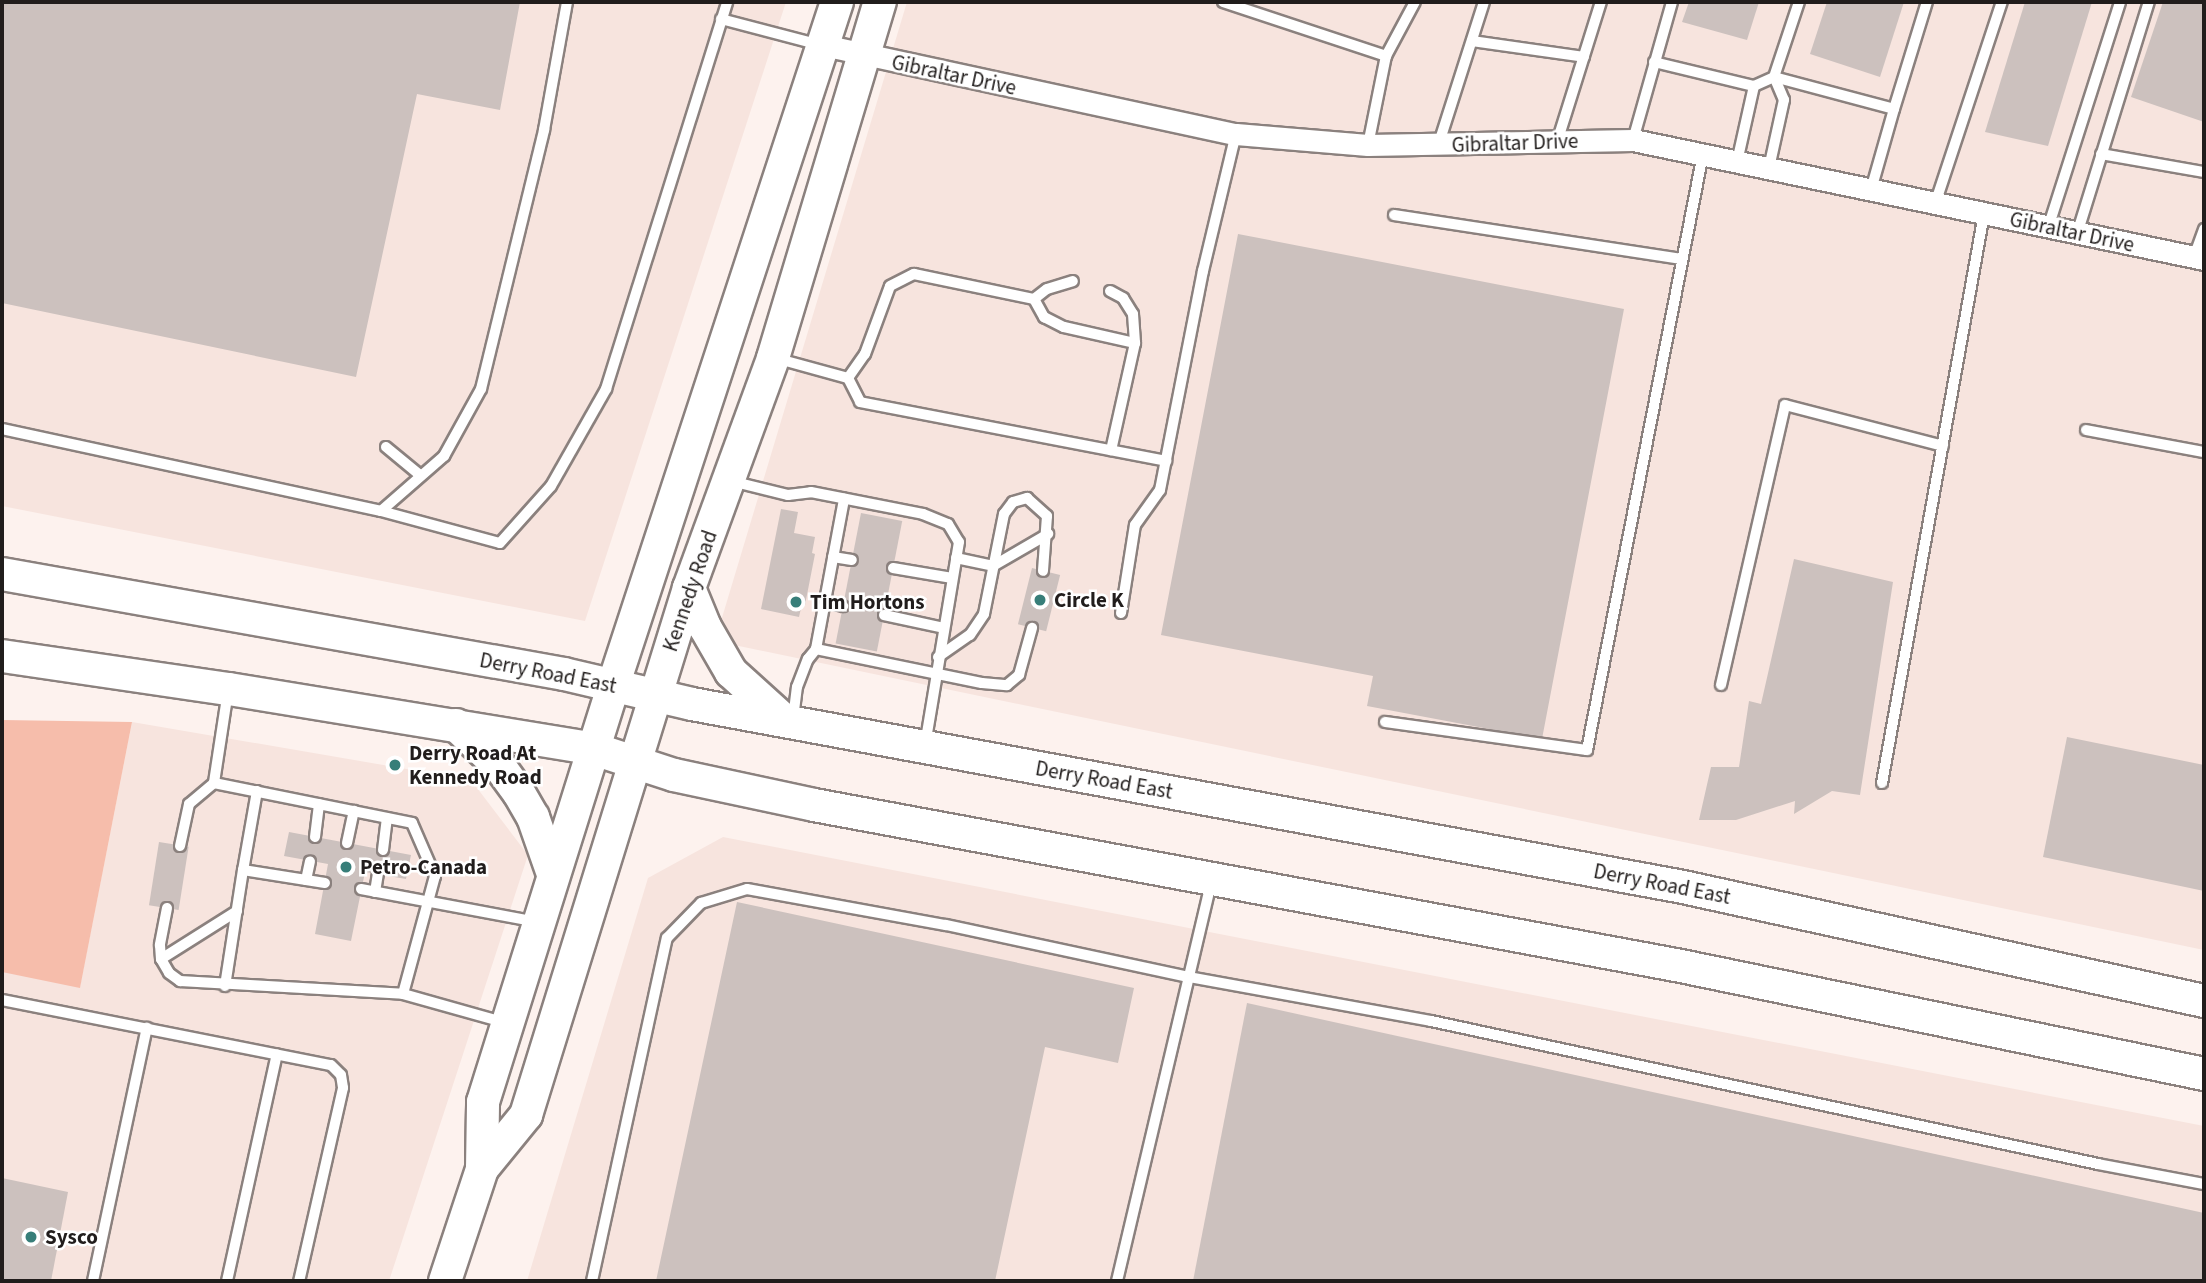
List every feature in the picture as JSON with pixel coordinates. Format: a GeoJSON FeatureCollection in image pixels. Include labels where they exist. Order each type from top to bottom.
{"type":"FeatureCollection","features":[{"type":"Feature","properties":{"kind":"main road","name":"Kennedy Road"},"geometry":{"type":"LineString","coordinates":[[445,1281],[482,1168],[483,1102],[613,686],[837,2]]}},
{"type":"Feature","properties":{"kind":"main road","name":"Kennedy Road"},"geometry":{"type":"LineString","coordinates":[[482,1168],[526,1115],[690,588],[773,358],[880,2]]}},
{"type":"Feature","properties":{"kind":"main road","name":"Derry Road East"},"geometry":{"type":"LineString","coordinates":[[2,574],[564,674],[788,721],[1683,887],[2204,1001]]}},
{"type":"Feature","properties":{"kind":"main road"},"geometry":{"type":"LineString","coordinates":[[690,588],[705,627],[731,672],[788,721]]}},
{"type":"Feature","properties":{"kind":"main road"},"geometry":{"type":"LineString","coordinates":[[2,656],[229,689],[594,749],[634,763],[814,805],[1676,965],[2204,1074]]}},
{"type":"Feature","properties":{"kind":"main road"},"geometry":{"type":"LineString","coordinates":[[456,725],[500,767],[519,793],[537,826],[553,874]]}},
{"type":"Feature","properties":{"kind":"street","name":"Gibraltar Drive"},"geometry":{"type":"LineString","coordinates":[[823,46],[1236,134],[1368,145],[1438,146],[1633,140],[2199,258]]}},
{"type":"Feature","properties":{"kind":"lane"},"geometry":{"type":"LineString","coordinates":[[381,511],[444,456],[481,390],[544,130],[567,2]]}},
{"type":"Feature","properties":{"kind":"lane"},"geometry":{"type":"LineString","coordinates":[[2,429],[381,511],[500,543],[551,486],[607,390],[727,2]]}},
{"type":"Feature","properties":{"kind":"lane"},"geometry":{"type":"LineString","coordinates":[[1223,2],[1386,55]]}},
{"type":"Feature","properties":{"kind":"lane"},"geometry":{"type":"LineString","coordinates":[[1368,145],[1386,55],[1415,2]]}},
{"type":"Feature","properties":{"kind":"lane"},"geometry":{"type":"LineString","coordinates":[[1438,146],[1484,2]]}},
{"type":"Feature","properties":{"kind":"lane"},"geometry":{"type":"LineString","coordinates":[[1557,142],[1601,2]]}},
{"type":"Feature","properties":{"kind":"lane"},"geometry":{"type":"LineString","coordinates":[[1633,140],[1672,2]]}},
{"type":"Feature","properties":{"kind":"lane"},"geometry":{"type":"LineString","coordinates":[[1769,168],[1784,100],[1774,77],[1799,2]]}},
{"type":"Feature","properties":{"kind":"lane"},"geometry":{"type":"LineString","coordinates":[[1871,190],[1927,2]]}},
{"type":"Feature","properties":{"kind":"lane"},"geometry":{"type":"LineString","coordinates":[[1935,204],[2002,2]]}},
{"type":"Feature","properties":{"kind":"lane"},"geometry":{"type":"LineString","coordinates":[[2048,228],[2120,2]]}},
{"type":"Feature","properties":{"kind":"lane"},"geometry":{"type":"LineString","coordinates":[[2077,234],[2149,2]]}},
{"type":"Feature","properties":{"kind":"lane"},"geometry":{"type":"LineString","coordinates":[[722,19],[823,46]]}},
{"type":"Feature","properties":{"kind":"lane"},"geometry":{"type":"LineString","coordinates":[[1472,41],[1584,57]]}},
{"type":"Feature","properties":{"kind":"lane"},"geometry":{"type":"LineString","coordinates":[[1654,62],[1754,86],[1774,77],[1894,109]]}},
{"type":"Feature","properties":{"kind":"lane"},"geometry":{"type":"LineString","coordinates":[[1737,162],[1754,86]]}},
{"type":"Feature","properties":{"kind":"lane"},"geometry":{"type":"LineString","coordinates":[[1121,613],[1135,526],[1160,490],[1203,271],[1236,134]]}},
{"type":"Feature","properties":{"kind":"lane"},"geometry":{"type":"LineString","coordinates":[[1385,722],[1587,750],[1703,154]]}},
{"type":"Feature","properties":{"kind":"lane"},"geometry":{"type":"LineString","coordinates":[[2101,154],[2204,172]]}},
{"type":"Feature","properties":{"kind":"lane"},"geometry":{"type":"LineString","coordinates":[[1882,783],[1984,214]]}},
{"type":"Feature","properties":{"kind":"lane"},"geometry":{"type":"LineString","coordinates":[[1394,215],[1682,259]]}},
{"type":"Feature","properties":{"kind":"lane"},"geometry":{"type":"LineString","coordinates":[[2199,258],[2204,229]]}},
{"type":"Feature","properties":{"kind":"lane"},"geometry":{"type":"LineString","coordinates":[[848,379],[864,355],[890,286],[914,274],[1034,299],[1044,317],[1064,327],[1135,343]]}},
{"type":"Feature","properties":{"kind":"lane"},"geometry":{"type":"LineString","coordinates":[[1034,299],[1047,289],[1073,281]]}},
{"type":"Feature","properties":{"kind":"lane"},"geometry":{"type":"LineString","coordinates":[[1110,291],[1123,298],[1133,314],[1135,343],[1111,450]]}},
{"type":"Feature","properties":{"kind":"lane"},"geometry":{"type":"LineString","coordinates":[[773,358],[848,379],[860,402],[1166,461]]}},
{"type":"Feature","properties":{"kind":"lane"},"geometry":{"type":"LineString","coordinates":[[1721,685],[1785,405],[1943,446]]}},
{"type":"Feature","properties":{"kind":"lane"},"geometry":{"type":"LineString","coordinates":[[2086,430],[2204,452]]}},
{"type":"Feature","properties":{"kind":"lane"},"geometry":{"type":"LineString","coordinates":[[386,447],[422,476]]}},
{"type":"Feature","properties":{"kind":"lane"},"geometry":{"type":"LineString","coordinates":[[729,480],[788,495],[811,492],[923,514],[947,524],[960,542],[938,657],[925,747]]}},
{"type":"Feature","properties":{"kind":"lane"},"geometry":{"type":"LineString","coordinates":[[938,657],[970,635],[984,614],[1004,514],[1013,502],[1027,498],[1040,506],[1047,516],[1044,571]]}},
{"type":"Feature","properties":{"kind":"lane"},"geometry":{"type":"LineString","coordinates":[[788,721],[797,687],[808,659],[816,649],[844,499]]}},
{"type":"Feature","properties":{"kind":"lane"},"geometry":{"type":"LineString","coordinates":[[956,558],[993,566],[1048,534]]}},
{"type":"Feature","properties":{"kind":"lane"},"geometry":{"type":"LineString","coordinates":[[833,557],[852,560]]}},
{"type":"Feature","properties":{"kind":"lane"},"geometry":{"type":"LineString","coordinates":[[893,568],[953,578]]}},
{"type":"Feature","properties":{"kind":"lane"},"geometry":{"type":"LineString","coordinates":[[825,601],[843,606]]}},
{"type":"Feature","properties":{"kind":"lane"},"geometry":{"type":"LineString","coordinates":[[884,615],[944,628]]}},
{"type":"Feature","properties":{"kind":"lane"},"geometry":{"type":"LineString","coordinates":[[816,649],[936,671],[982,683],[1007,685],[1019,675],[1032,628]]}},
{"type":"Feature","properties":{"kind":"lane"},"geometry":{"type":"LineString","coordinates":[[180,846],[189,804],[215,783],[229,689]]}},
{"type":"Feature","properties":{"kind":"lane"},"geometry":{"type":"LineString","coordinates":[[215,783],[412,822],[435,876],[403,994]]}},
{"type":"Feature","properties":{"kind":"lane"},"geometry":{"type":"LineString","coordinates":[[225,986],[257,792]]}},
{"type":"Feature","properties":{"kind":"lane"},"geometry":{"type":"LineString","coordinates":[[315,837],[319,804]]}},
{"type":"Feature","properties":{"kind":"lane"},"geometry":{"type":"LineString","coordinates":[[347,843],[354,811]]}},
{"type":"Feature","properties":{"kind":"lane"},"geometry":{"type":"LineString","coordinates":[[383,849],[387,818]]}},
{"type":"Feature","properties":{"kind":"lane"},"geometry":{"type":"LineString","coordinates":[[306,880],[310,861]]}},
{"type":"Feature","properties":{"kind":"lane"},"geometry":{"type":"LineString","coordinates":[[243,870],[325,883]]}},
{"type":"Feature","properties":{"kind":"lane"},"geometry":{"type":"LineString","coordinates":[[375,892],[378,874]]}},
{"type":"Feature","properties":{"kind":"lane"},"geometry":{"type":"LineString","coordinates":[[1117,1281],[1211,879]]}},
{"type":"Feature","properties":{"kind":"lane"},"geometry":{"type":"LineString","coordinates":[[361,889],[429,904],[541,922]]}},
{"type":"Feature","properties":{"kind":"lane"},"geometry":{"type":"LineString","coordinates":[[592,1281],[667,938],[701,903],[747,889],[946,925],[1189,977],[1431,1021],[2098,1164],[2204,1184]]}},
{"type":"Feature","properties":{"kind":"lane"},"geometry":{"type":"LineString","coordinates":[[167,908],[160,945],[161,959],[169,973],[180,982],[403,994],[508,1023]]}},
{"type":"Feature","properties":{"kind":"lane"},"geometry":{"type":"LineString","coordinates":[[161,959],[237,911]]}},
{"type":"Feature","properties":{"kind":"lane"},"geometry":{"type":"LineString","coordinates":[[2,1000],[331,1065],[341,1075],[343,1088],[299,1281]]}},
{"type":"Feature","properties":{"kind":"lane"},"geometry":{"type":"LineString","coordinates":[[93,1281],[147,1028]]}},
{"type":"Feature","properties":{"kind":"lane"},"geometry":{"type":"LineString","coordinates":[[227,1281],[277,1054]]}},
{"type":"Feature","properties":{"kind":"shaded area"},"geometry":{"type":"Polygon","coordinates":[[[2,2],[786,2],[585,621],[2,506],[2,2]]]}},
{"type":"Feature","properties":{"kind":"shaded area"},"geometry":{"type":"Polygon","coordinates":[[[907,2],[2204,2],[2204,950],[715,641],[907,2]]]}},
{"type":"Feature","properties":{"kind":"shaded area"},"geometry":{"type":"Polygon","coordinates":[[[2,720],[132,722],[80,988],[2,972],[2,720]]]}},
{"type":"Feature","properties":{"kind":"shaded area"},"geometry":{"type":"Polygon","coordinates":[[[132,722],[471,780],[528,855],[389,1281],[2,1281],[2,962],[80,987],[132,722]]]}},
{"type":"Feature","properties":{"kind":"shaded area"},"geometry":{"type":"Polygon","coordinates":[[[723,837],[2204,1126],[2204,1281],[527,1281],[648,878],[723,837]]]}},
{"type":"Feature","properties":{"kind":"building"},"geometry":{"type":"Polygon","coordinates":[[[2,2],[520,2],[500,110],[417,94],[356,377],[2,303],[2,2]]]}},
{"type":"Feature","properties":{"kind":"building"},"geometry":{"type":"Polygon","coordinates":[[[1689,2],[1759,2],[1747,40],[1682,22],[1689,2]]]}},
{"type":"Feature","properties":{"kind":"building"},"geometry":{"type":"Polygon","coordinates":[[[1827,2],[1904,2],[1880,77],[1810,54],[1827,2]]]}},
{"type":"Feature","properties":{"kind":"building"},"geometry":{"type":"Polygon","coordinates":[[[2025,2],[2092,2],[2048,146],[1985,132],[2025,2]]]}},
{"type":"Feature","properties":{"kind":"building"},"geometry":{"type":"Polygon","coordinates":[[[2163,2],[2204,2],[2204,122],[2131,97],[2163,2]]]}},
{"type":"Feature","properties":{"kind":"building"},"geometry":{"type":"Polygon","coordinates":[[[1238,234],[1624,309],[1542,739],[1367,706],[1373,676],[1161,635],[1238,234]]]}},
{"type":"Feature","properties":{"kind":"building"},"geometry":{"type":"Polygon","coordinates":[[[781,509],[798,512],[794,533],[815,537],[812,553],[815,554],[805,605],[802,604],[799,617],[761,609],[781,509]]]}},
{"type":"Feature","properties":{"kind":"building"},"geometry":{"type":"Polygon","coordinates":[[[861,513],[902,521],[877,652],[836,644],[861,513]]]}},
{"type":"Feature","properties":{"kind":"building"},"geometry":{"type":"Polygon","coordinates":[[[1794,559],[1893,582],[1860,795],[1832,791],[1794,814],[1795,801],[1736,820],[1699,820],[1711,767],[1739,767],[1749,701],[1761,704],[1794,559]]]}},
{"type":"Feature","properties":{"kind":"building","name":"Circle K"},"geometry":{"type":"Polygon","coordinates":[[[1032,568],[1060,575],[1046,631],[1018,624],[1032,568]]]}},
{"type":"Feature","properties":{"kind":"building"},"geometry":{"type":"Polygon","coordinates":[[[2067,737],[2204,765],[2204,891],[2043,857],[2067,737]]]}},
{"type":"Feature","properties":{"kind":"building"},"geometry":{"type":"Polygon","coordinates":[[[289,832],[411,855],[406,879],[365,872],[351,941],[315,934],[328,864],[284,856],[289,832]]]}},
{"type":"Feature","properties":{"kind":"building"},"geometry":{"type":"Polygon","coordinates":[[[159,842],[189,847],[179,910],[149,905],[159,842]]]}},
{"type":"Feature","properties":{"kind":"building"},"geometry":{"type":"Polygon","coordinates":[[[737,902],[1134,988],[1118,1063],[1045,1047],[995,1281],[656,1281],[737,902]]]}},
{"type":"Feature","properties":{"kind":"building"},"geometry":{"type":"Polygon","coordinates":[[[1247,1003],[2204,1213],[2204,1281],[1193,1281],[1247,1003]]]}},
{"type":"Feature","properties":{"kind":"building","name":"Sysco"},"geometry":{"type":"Polygon","coordinates":[[[2,1178],[68,1192],[51,1281],[2,1281],[2,1178]]]}},
{"type":"Feature","properties":{"kind":"place","name":"Circle K"},"geometry":{"type":"Point","coordinates":[1040,600]}},
{"type":"Feature","properties":{"kind":"place","name":"Tim Hortons"},"geometry":{"type":"Point","coordinates":[796,602]}},
{"type":"Feature","properties":{"kind":"place","name":"Derry Road At Kennedy Road"},"geometry":{"type":"Point","coordinates":[395,765]}},
{"type":"Feature","properties":{"kind":"place","name":"Petro-Canada"},"geometry":{"type":"Point","coordinates":[346,867]}},
{"type":"Feature","properties":{"kind":"place","name":"Sysco"},"geometry":{"type":"Point","coordinates":[31,1237]}}]}
